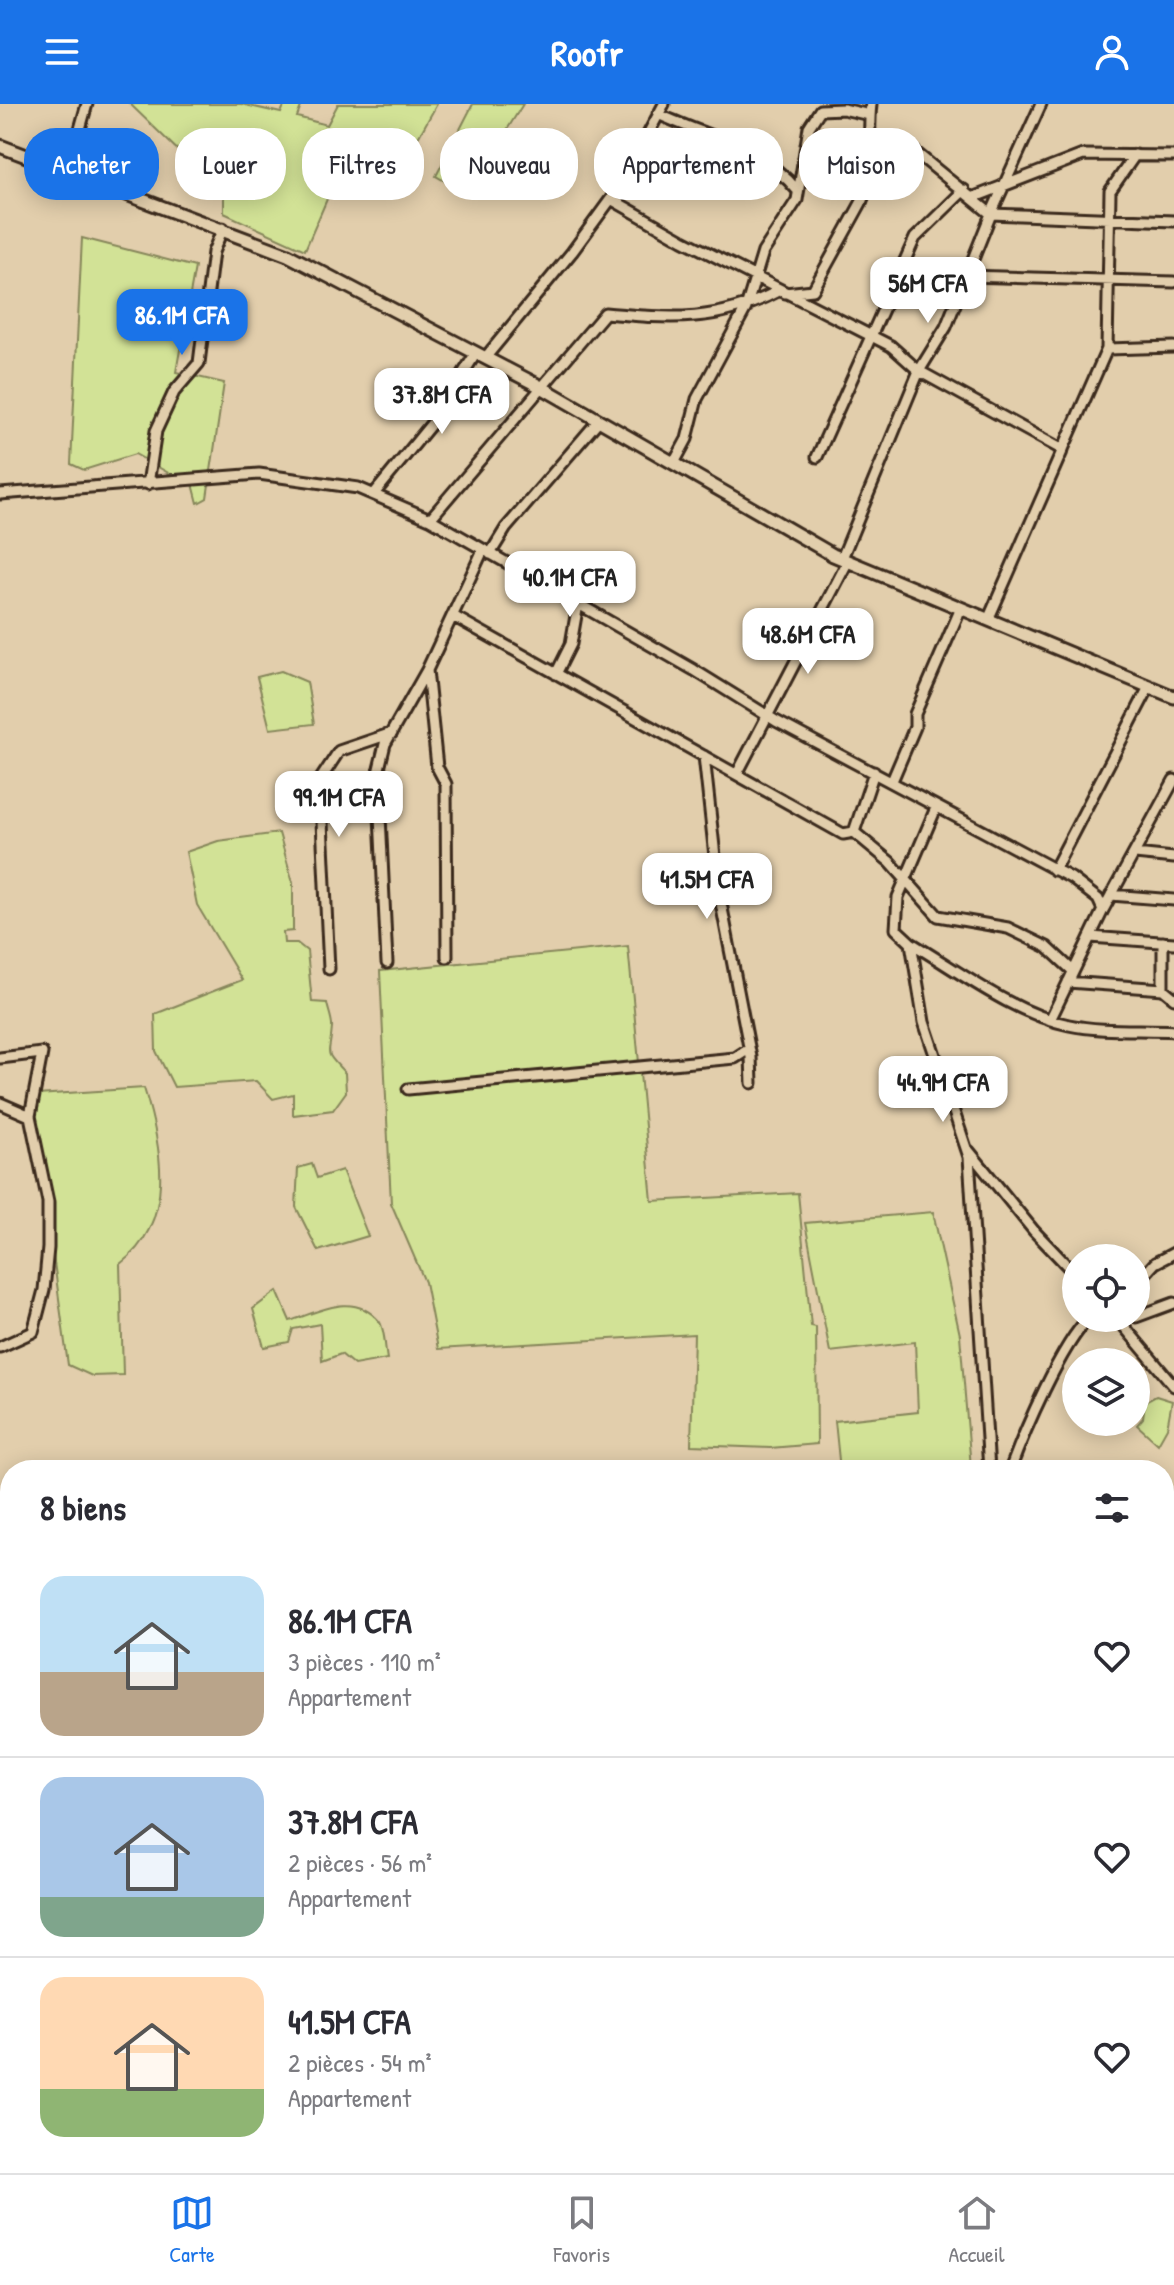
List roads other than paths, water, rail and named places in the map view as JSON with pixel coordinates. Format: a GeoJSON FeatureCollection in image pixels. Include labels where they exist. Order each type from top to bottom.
{"type":"FeatureCollection","features":[{"type":"Feature","properties":{"kind":"street"},"geometry":{"type":"LineString","coordinates":[[80,128],[87,104]]}},
{"type":"Feature","properties":{"kind":"street"},"geometry":{"type":"LineString","coordinates":[[650,128],[664,104]]}},
{"type":"Feature","properties":{"kind":"street"},"geometry":{"type":"LineString","coordinates":[[869,128],[871,104]]}},
{"type":"Feature","properties":{"kind":"street"},"geometry":{"type":"LineString","coordinates":[[737,774],[769,717],[845,559],[919,371],[946,327],[991,214],[1041,104]]}},
{"type":"Feature","properties":{"kind":"street"},"geometry":{"type":"LineString","coordinates":[[674,463],[687,439],[697,399],[746,308],[763,252],[797,200],[809,127],[820,110],[843,109],[870,115]]}},
{"type":"Feature","properties":{"kind":"street"},"geometry":{"type":"LineString","coordinates":[[658,114],[759,158],[782,171],[797,190]]}},
{"type":"Feature","properties":{"kind":"street"},"geometry":{"type":"LineString","coordinates":[[0,146],[24,155]]}},
{"type":"Feature","properties":{"kind":"street"},"geometry":{"type":"LineString","coordinates":[[972,198],[1083,155],[1174,156]]}},
{"type":"Feature","properties":{"kind":"street"},"geometry":{"type":"LineString","coordinates":[[988,620],[1107,349],[1110,191],[1135,155]]}},
{"type":"Feature","properties":{"kind":"street"},"geometry":{"type":"LineString","coordinates":[[924,159],[991,214],[1174,221]]}},
{"type":"Feature","properties":{"kind":"street"},"geometry":{"type":"LineString","coordinates":[[817,457],[915,238],[964,190]]}},
{"type":"Feature","properties":{"kind":"street"},"geometry":{"type":"LineString","coordinates":[[146,200],[223,228],[348,284],[543,388],[845,559],[1174,697]]}},
{"type":"Feature","properties":{"kind":"street"},"geometry":{"type":"LineString","coordinates":[[374,494],[432,423],[481,355],[572,252],[610,200]]}},
{"type":"Feature","properties":{"kind":"street"},"geometry":{"type":"LineString","coordinates":[[613,200],[755,278],[869,335],[903,354],[919,371],[1063,450]]}},
{"type":"Feature","properties":{"kind":"street"},"geometry":{"type":"LineString","coordinates":[[820,311],[813,290],[861,200]]}},
{"type":"Feature","properties":{"kind":"street"},"geometry":{"type":"LineString","coordinates":[[148,484],[156,431],[174,392],[199,363],[213,252],[223,228]]}},
{"type":"Feature","properties":{"kind":"street"},"geometry":{"type":"LineString","coordinates":[[967,276],[1174,282]]}},
{"type":"Feature","properties":{"kind":"street"},"geometry":{"type":"LineString","coordinates":[[430,519],[605,313],[695,318],[746,308],[783,292],[813,290]]}},
{"type":"Feature","properties":{"kind":"street"},"geometry":{"type":"LineString","coordinates":[[1107,349],[1174,347]]}},
{"type":"Feature","properties":{"kind":"street"},"geometry":{"type":"LineString","coordinates":[[387,963],[378,773],[392,733],[487,552],[599,420]]}},
{"type":"Feature","properties":{"kind":"street"},"geometry":{"type":"LineString","coordinates":[[2,492],[259,474],[358,488],[374,494],[430,519],[769,717],[1054,870],[1091,892],[1103,910]]}},
{"type":"Feature","properties":{"kind":"street"},"geometry":{"type":"LineString","coordinates":[[556,674],[571,644],[578,604]]}},
{"type":"Feature","properties":{"kind":"street"},"geometry":{"type":"LineString","coordinates":[[892,781],[915,727],[915,714],[961,608]]}},
{"type":"Feature","properties":{"kind":"street"},"geometry":{"type":"LineString","coordinates":[[453,616],[843,834],[854,832]]}},
{"type":"Feature","properties":{"kind":"street"},"geometry":{"type":"LineString","coordinates":[[427,670],[437,767],[446,784],[447,957]]}},
{"type":"Feature","properties":{"kind":"street"},"geometry":{"type":"LineString","coordinates":[[1054,870],[1149,687]]}},
{"type":"Feature","properties":{"kind":"street"},"geometry":{"type":"LineString","coordinates":[[329,969],[320,780],[339,751],[392,733]]}},
{"type":"Feature","properties":{"kind":"street"},"geometry":{"type":"LineString","coordinates":[[704,756],[719,893],[749,1049],[752,1083]]}},
{"type":"Feature","properties":{"kind":"street"},"geometry":{"type":"LineString","coordinates":[[854,832],[874,772]]}},
{"type":"Feature","properties":{"kind":"street"},"geometry":{"type":"LineString","coordinates":[[1050,1020],[1103,910],[1174,780]]}},
{"type":"Feature","properties":{"kind":"street"},"geometry":{"type":"LineString","coordinates":[[936,808],[898,897],[896,929],[911,943],[982,986],[1050,1020],[1071,1026],[1174,1031]]}},
{"type":"Feature","properties":{"kind":"street"},"geometry":{"type":"LineString","coordinates":[[854,832],[938,916],[1008,928],[1047,947],[1073,971]]}},
{"type":"Feature","properties":{"kind":"street"},"geometry":{"type":"LineString","coordinates":[[1135,854],[1174,858]]}},
{"type":"Feature","properties":{"kind":"street"},"geometry":{"type":"LineString","coordinates":[[1111,895],[1174,900]]}},
{"type":"Feature","properties":{"kind":"street"},"geometry":{"type":"LineString","coordinates":[[1090,937],[1169,942],[1168,978],[1163,989]]}},
{"type":"Feature","properties":{"kind":"street"},"geometry":{"type":"LineString","coordinates":[[911,943],[924,1022],[967,1148],[974,1194],[988,1460]]}},
{"type":"Feature","properties":{"kind":"street"},"geometry":{"type":"LineString","coordinates":[[1068,982],[1163,989],[1174,998]]}},
{"type":"Feature","properties":{"kind":"street"},"geometry":{"type":"LineString","coordinates":[[408,1089],[735,1058],[749,1049]]}},
{"type":"Feature","properties":{"kind":"street"},"geometry":{"type":"LineString","coordinates":[[0,1058],[42,1053],[30,1116],[48,1202],[44,1290],[33,1332],[0,1347]]}},
{"type":"Feature","properties":{"kind":"street"},"geometry":{"type":"LineString","coordinates":[[0,1103],[30,1116]]}},
{"type":"Feature","properties":{"kind":"street"},"geometry":{"type":"LineString","coordinates":[[967,1148],[1062,1259]]}},
{"type":"Feature","properties":{"kind":"street"},"geometry":{"type":"LineString","coordinates":[[1150,1269],[1174,1253]]}},
{"type":"Feature","properties":{"kind":"street"},"geometry":{"type":"LineString","coordinates":[[1150,1311],[1174,1303]]}},
{"type":"Feature","properties":{"kind":"street"},"geometry":{"type":"LineString","coordinates":[[1015,1460],[1077,1332]]}},
{"type":"Feature","properties":{"kind":"street"},"geometry":{"type":"LineString","coordinates":[[1129,1332],[1174,1386]]}}]}
